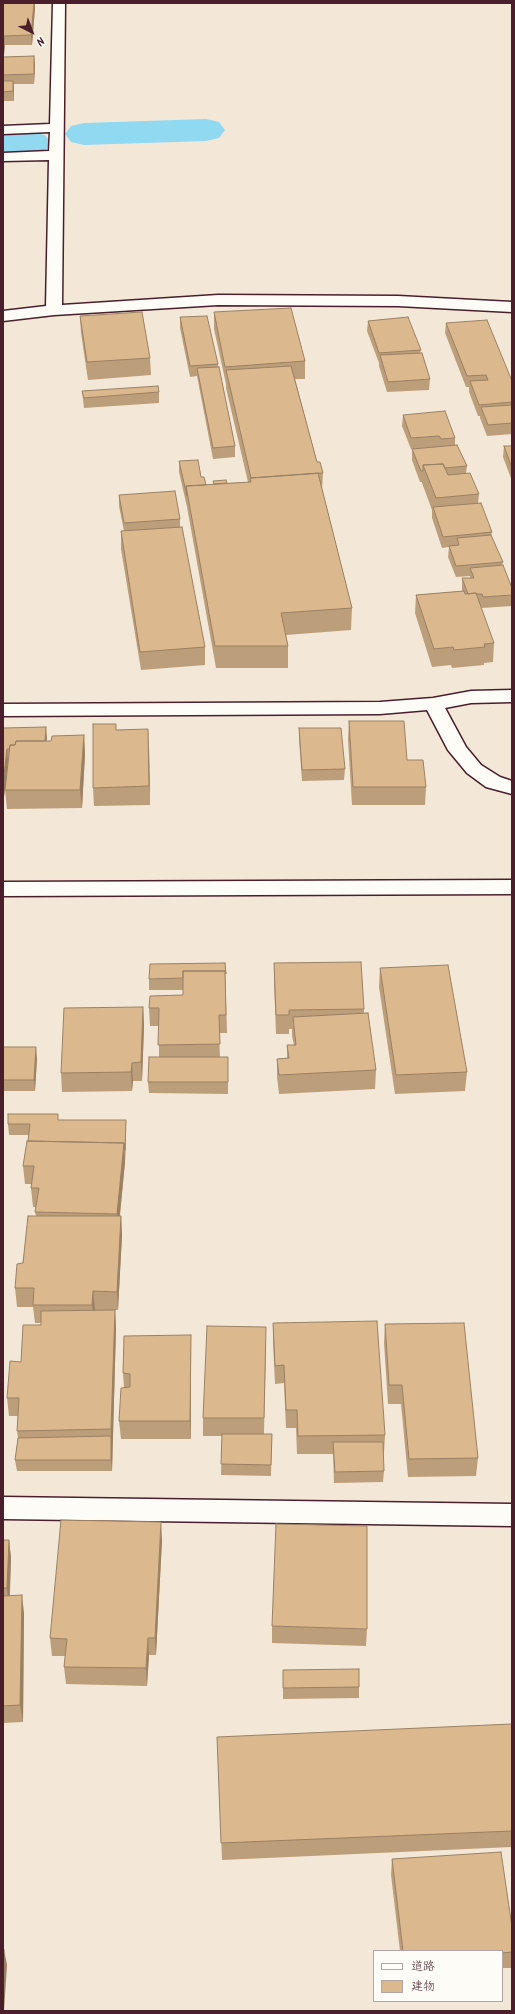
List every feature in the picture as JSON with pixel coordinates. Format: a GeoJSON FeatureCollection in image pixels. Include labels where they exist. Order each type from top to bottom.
{"type":"FeatureCollection","features":[{"type":"Feature","properties":{"kind":"street"},"geometry":{"type":"LineString","coordinates":[[54,310],[59,3]]}},
{"type":"Feature","properties":{"kind":"street"},"geometry":{"type":"LineString","coordinates":[[3,130],[56,128]]}},
{"type":"Feature","properties":{"kind":"street"},"geometry":{"type":"LineString","coordinates":[[3,157],[57,155]]}},
{"type":"Feature","properties":{"kind":"street"},"geometry":{"type":"LineString","coordinates":[[3,316],[54,310],[218,300],[398,301],[512,307]]}},
{"type":"Feature","properties":{"kind":"street"},"geometry":{"type":"LineString","coordinates":[[3,710],[372,708],[433,704],[471,697],[512,696]]}},
{"type":"Feature","properties":{"kind":"street"},"geometry":{"type":"LineString","coordinates":[[433,704],[458,750],[474,769],[493,782],[512,788]]}},
{"type":"Feature","properties":{"kind":"street"},"geometry":{"type":"LineString","coordinates":[[3,889],[512,887]]}},
{"type":"Feature","properties":{"kind":"street"},"geometry":{"type":"LineString","coordinates":[[3,1508],[512,1515]]}},
{"type":"Feature","properties":{"kind":"building"},"geometry":{"type":"Polygon","coordinates":[[[3,3],[34,3],[31,35],[3,36],[3,3]]]}},
{"type":"Feature","properties":{"kind":"building"},"geometry":{"type":"Polygon","coordinates":[[[34,56],[34,74],[3,75],[3,57],[34,56]]]}},
{"type":"Feature","properties":{"kind":"building"},"geometry":{"type":"Polygon","coordinates":[[[3,81],[13,81],[13,91],[3,92],[3,81]]]}},
{"type":"Feature","properties":{"kind":"building"},"geometry":{"type":"Polygon","coordinates":[[[291,308],[305,361],[225,367],[214,312],[291,308]]]}},
{"type":"Feature","properties":{"kind":"building"},"geometry":{"type":"Polygon","coordinates":[[[142,312],[150,358],[87,362],[80,316],[142,312]]]}},
{"type":"Feature","properties":{"kind":"building"},"geometry":{"type":"Polygon","coordinates":[[[207,316],[218,364],[190,366],[180,317],[207,316]]]}},
{"type":"Feature","properties":{"kind":"building"},"geometry":{"type":"Polygon","coordinates":[[[408,317],[421,350],[379,353],[368,321],[408,317]]]}},
{"type":"Feature","properties":{"kind":"building"},"geometry":{"type":"Polygon","coordinates":[[[487,320],[512,381],[512,402],[479,405],[470,381],[488,380],[486,375],[467,376],[446,323],[487,320]]]}},
{"type":"Feature","properties":{"kind":"building"},"geometry":{"type":"Polygon","coordinates":[[[422,353],[430,379],[388,382],[380,355],[422,353]]]}},
{"type":"Feature","properties":{"kind":"building"},"geometry":{"type":"Polygon","coordinates":[[[291,366],[317,462],[320,462],[323,473],[251,478],[226,370],[291,366]]]}},
{"type":"Feature","properties":{"kind":"building"},"geometry":{"type":"Polygon","coordinates":[[[219,367],[235,446],[213,448],[197,368],[219,367]]]}},
{"type":"Feature","properties":{"kind":"building"},"geometry":{"type":"Polygon","coordinates":[[[158,386],[159,392],[84,398],[82,391],[158,386]]]}},
{"type":"Feature","properties":{"kind":"building"},"geometry":{"type":"Polygon","coordinates":[[[512,405],[512,423],[488,425],[481,407],[512,405]]]}},
{"type":"Feature","properties":{"kind":"building"},"geometry":{"type":"Polygon","coordinates":[[[445,411],[455,438],[441,439],[439,436],[411,438],[403,415],[445,411]]]}},
{"type":"Feature","properties":{"kind":"building"},"geometry":{"type":"Polygon","coordinates":[[[457,445],[467,466],[445,468],[443,464],[423,465],[423,471],[421,471],[412,449],[457,445]]]}},
{"type":"Feature","properties":{"kind":"building"},"geometry":{"type":"Polygon","coordinates":[[[504,446],[512,446],[512,468],[504,446]]]}},
{"type":"Feature","properties":{"kind":"building"},"geometry":{"type":"Polygon","coordinates":[[[198,460],[201,477],[204,477],[206,485],[186,486],[187,496],[179,461],[198,460]]]}},
{"type":"Feature","properties":{"kind":"building"},"geometry":{"type":"Polygon","coordinates":[[[443,464],[448,475],[470,473],[479,494],[436,498],[423,465],[443,464]]]}},
{"type":"Feature","properties":{"kind":"building"},"geometry":{"type":"Polygon","coordinates":[[[318,473],[352,608],[281,613],[288,646],[215,646],[186,486],[251,482],[250,478],[318,473]]]}},
{"type":"Feature","properties":{"kind":"building"},"geometry":{"type":"Polygon","coordinates":[[[226,480],[227,483],[214,484],[213,481],[226,480]]]}},
{"type":"Feature","properties":{"kind":"building"},"geometry":{"type":"Polygon","coordinates":[[[175,491],[180,519],[124,523],[119,495],[175,491]]]}},
{"type":"Feature","properties":{"kind":"building"},"geometry":{"type":"Polygon","coordinates":[[[481,503],[492,532],[443,537],[433,507],[481,503]]]}},
{"type":"Feature","properties":{"kind":"building"},"geometry":{"type":"Polygon","coordinates":[[[182,527],[205,647],[140,652],[121,531],[182,527]]]}},
{"type":"Feature","properties":{"kind":"building"},"geometry":{"type":"Polygon","coordinates":[[[491,535],[503,562],[456,566],[449,546],[459,545],[457,538],[491,535]]]}},
{"type":"Feature","properties":{"kind":"building"},"geometry":{"type":"Polygon","coordinates":[[[503,565],[512,588],[512,595],[483,597],[482,594],[468,594],[462,578],[474,578],[470,568],[503,565]]]}},
{"type":"Feature","properties":{"kind":"building"},"geometry":{"type":"Polygon","coordinates":[[[464,591],[465,594],[476,593],[494,643],[484,644],[485,647],[454,650],[453,647],[434,649],[416,595],[464,591]]]}},
{"type":"Feature","properties":{"kind":"building"},"geometry":{"type":"Polygon","coordinates":[[[349,721],[404,721],[407,760],[423,760],[426,787],[353,787],[349,721]]]}},
{"type":"Feature","properties":{"kind":"building"},"geometry":{"type":"Polygon","coordinates":[[[93,724],[116,724],[116,730],[148,729],[149,786],[93,788],[93,724]]]}},
{"type":"Feature","properties":{"kind":"building"},"geometry":{"type":"Polygon","coordinates":[[[46,727],[45,741],[16,741],[15,745],[10,745],[9,749],[7,749],[3,784],[3,728],[46,727]]]}},
{"type":"Feature","properties":{"kind":"building"},"geometry":{"type":"Polygon","coordinates":[[[299,728],[341,728],[345,769],[302,770],[299,728]]]}},
{"type":"Feature","properties":{"kind":"building"},"geometry":{"type":"Polygon","coordinates":[[[84,735],[80,790],[5,790],[10,745],[15,745],[16,741],[51,741],[52,736],[84,735]]]}},
{"type":"Feature","properties":{"kind":"building"},"geometry":{"type":"Polygon","coordinates":[[[361,962],[364,1009],[289,1010],[289,1015],[276,1015],[274,963],[361,962]]]}},
{"type":"Feature","properties":{"kind":"building"},"geometry":{"type":"Polygon","coordinates":[[[225,963],[226,974],[225,971],[183,971],[183,978],[149,979],[150,964],[225,963]]]}},
{"type":"Feature","properties":{"kind":"building"},"geometry":{"type":"Polygon","coordinates":[[[448,965],[467,1072],[396,1075],[380,968],[448,965]]]}},
{"type":"Feature","properties":{"kind":"building"},"geometry":{"type":"Polygon","coordinates":[[[183,971],[225,971],[226,1015],[219,1015],[220,1044],[158,1045],[159,1008],[149,1008],[150,996],[183,995],[183,971]]]}},
{"type":"Feature","properties":{"kind":"building"},"geometry":{"type":"Polygon","coordinates":[[[143,1007],[141,1062],[132,1063],[131,1072],[61,1073],[64,1008],[143,1007]]]}},
{"type":"Feature","properties":{"kind":"building"},"geometry":{"type":"Polygon","coordinates":[[[368,1013],[376,1070],[279,1075],[277,1059],[289,1058],[287,1045],[296,1045],[293,1017],[368,1013]]]}},
{"type":"Feature","properties":{"kind":"building"},"geometry":{"type":"Polygon","coordinates":[[[3,1047],[36,1047],[34,1080],[3,1080],[3,1047]]]}},
{"type":"Feature","properties":{"kind":"building"},"geometry":{"type":"Polygon","coordinates":[[[149,1057],[228,1057],[228,1082],[148,1082],[149,1057]]]}},
{"type":"Feature","properties":{"kind":"building"},"geometry":{"type":"Polygon","coordinates":[[[8,1114],[58,1114],[58,1120],[126,1120],[125,1150],[124,1143],[28,1141],[30,1124],[8,1124],[8,1114]]]}},
{"type":"Feature","properties":{"kind":"building"},"geometry":{"type":"Polygon","coordinates":[[[27,1141],[124,1143],[117,1214],[35,1212],[39,1188],[31,1188],[34,1166],[23,1166],[27,1141]]]}},
{"type":"Feature","properties":{"kind":"building"},"geometry":{"type":"Polygon","coordinates":[[[28,1216],[121,1216],[117,1292],[93,1291],[92,1305],[33,1305],[34,1288],[15,1288],[17,1264],[23,1263],[28,1216]]]}},
{"type":"Feature","properties":{"kind":"building"},"geometry":{"type":"Polygon","coordinates":[[[115,1310],[111,1429],[17,1431],[19,1398],[7,1398],[10,1361],[21,1362],[23,1325],[41,1325],[41,1311],[115,1310]]]}},
{"type":"Feature","properties":{"kind":"building"},"geometry":{"type":"Polygon","coordinates":[[[377,1321],[385,1435],[298,1436],[297,1410],[286,1410],[284,1365],[275,1366],[273,1323],[377,1321]]]}},
{"type":"Feature","properties":{"kind":"building"},"geometry":{"type":"Polygon","coordinates":[[[464,1323],[478,1458],[409,1459],[402,1385],[389,1385],[385,1324],[464,1323]]]}},
{"type":"Feature","properties":{"kind":"building"},"geometry":{"type":"Polygon","coordinates":[[[207,1326],[266,1327],[264,1418],[203,1418],[207,1326]]]}},
{"type":"Feature","properties":{"kind":"building"},"geometry":{"type":"Polygon","coordinates":[[[191,1335],[190,1421],[119,1421],[121,1388],[130,1387],[130,1374],[123,1373],[124,1336],[191,1335]]]}},
{"type":"Feature","properties":{"kind":"building"},"geometry":{"type":"Polygon","coordinates":[[[222,1434],[272,1434],[271,1465],[221,1464],[222,1434]]]}},
{"type":"Feature","properties":{"kind":"building"},"geometry":{"type":"Polygon","coordinates":[[[111,1436],[111,1460],[15,1460],[18,1438],[111,1436]]]}},
{"type":"Feature","properties":{"kind":"building"},"geometry":{"type":"Polygon","coordinates":[[[333,1442],[383,1442],[384,1471],[335,1472],[333,1442]]]}},
{"type":"Feature","properties":{"kind":"building"},"geometry":{"type":"Polygon","coordinates":[[[61,1520],[161,1522],[155,1638],[148,1638],[146,1668],[64,1667],[67,1639],[50,1638],[61,1520]]]}},
{"type":"Feature","properties":{"kind":"building"},"geometry":{"type":"Polygon","coordinates":[[[276,1524],[367,1526],[367,1629],[272,1626],[276,1524]]]}},
{"type":"Feature","properties":{"kind":"building"},"geometry":{"type":"Polygon","coordinates":[[[3,1540],[9,1540],[7,1588],[3,1588],[3,1540]]]}},
{"type":"Feature","properties":{"kind":"building"},"geometry":{"type":"Polygon","coordinates":[[[22,1595],[20,1705],[3,1706],[3,1596],[22,1595]]]}},
{"type":"Feature","properties":{"kind":"building"},"geometry":{"type":"Polygon","coordinates":[[[359,1669],[359,1687],[283,1688],[283,1670],[359,1669]]]}},
{"type":"Feature","properties":{"kind":"building"},"geometry":{"type":"Polygon","coordinates":[[[512,1724],[512,1831],[221,1843],[217,1737],[512,1724]]]}},
{"type":"Feature","properties":{"kind":"building"},"geometry":{"type":"Polygon","coordinates":[[[501,1852],[512,1927],[512,1952],[503,1953],[503,1950],[403,1950],[392,1859],[501,1852]]]}},
{"type":"Feature","properties":{"kind":"waterway"},"geometry":{"type":"LineString","coordinates":[[84,134],[206,130]]}},
{"type":"Feature","properties":{"kind":"waterway"},"geometry":{"type":"LineString","coordinates":[[3,144],[32,143]]}}]}
